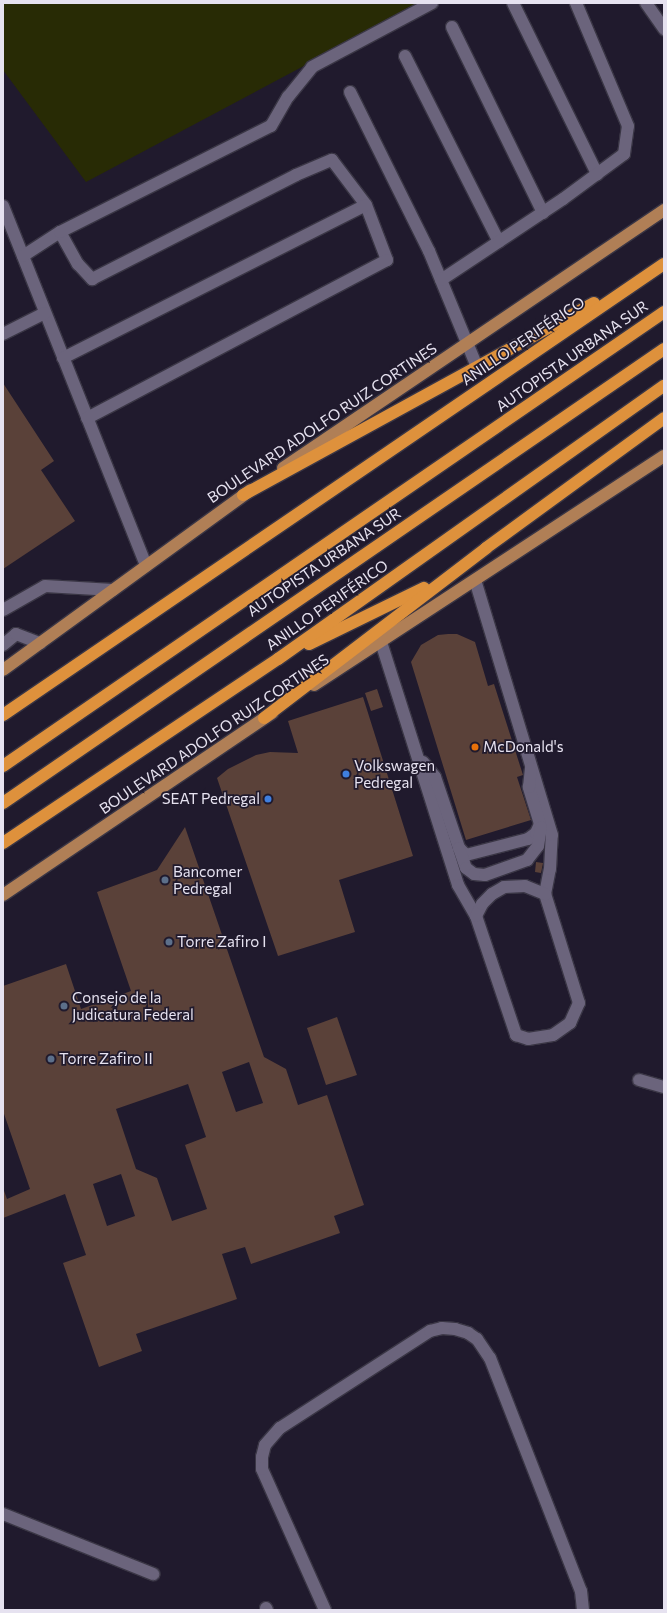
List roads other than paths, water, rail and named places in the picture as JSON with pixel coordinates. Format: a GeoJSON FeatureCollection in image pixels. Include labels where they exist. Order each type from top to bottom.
{"type":"FeatureCollection","features":[{"type":"Feature","properties":{"kind":"highway"},"geometry":{"type":"LineString","coordinates":[[243,495],[660,267]]}},
{"type":"Feature","properties":{"kind":"highway","name":"ANILLO PERIFÉRICO"},"geometry":{"type":"LineString","coordinates":[[3,715],[660,267]]}},
{"type":"Feature","properties":{"kind":"highway","name":"AUTOPISTA URBANA SUR"},"geometry":{"type":"LineString","coordinates":[[3,766],[664,312]]}},
{"type":"Feature","properties":{"kind":"highway","name":"AUTOPISTA URBANA SUR"},"geometry":{"type":"LineString","coordinates":[[3,803],[664,349]]}},
{"type":"Feature","properties":{"kind":"highway","name":"ANILLO PERIFÉRICO"},"geometry":{"type":"LineString","coordinates":[[3,843],[278,659],[664,386]]}},
{"type":"Feature","properties":{"kind":"highway"},"geometry":{"type":"LineString","coordinates":[[264,718],[448,577],[664,418]]}},
{"type":"Feature","properties":{"kind":"highway"},"geometry":{"type":"LineString","coordinates":[[278,659],[448,577]]}},
{"type":"Feature","properties":{"kind":"main road","name":"BOULEVARD ADOLFO RUIZ CORTINES"},"geometry":{"type":"LineString","coordinates":[[3,670],[243,495],[664,210]]}},
{"type":"Feature","properties":{"kind":"main road","name":"BOULEVARD ADOLFO RUIZ CORTINES"},"geometry":{"type":"LineString","coordinates":[[3,895],[264,718],[664,456]]}},
{"type":"Feature","properties":{"kind":"street"},"geometry":{"type":"LineString","coordinates":[[23,256],[60,232],[271,126],[288,97],[312,67],[432,3]]}},
{"type":"Feature","properties":{"kind":"street"},"geometry":{"type":"LineString","coordinates":[[513,3],[597,174]]}},
{"type":"Feature","properties":{"kind":"street"},"geometry":{"type":"LineString","coordinates":[[441,280],[543,213],[624,154],[628,126],[576,3]]}},
{"type":"Feature","properties":{"kind":"street"},"geometry":{"type":"LineString","coordinates":[[646,3],[664,29]]}},
{"type":"Feature","properties":{"kind":"street"},"geometry":{"type":"LineString","coordinates":[[452,27],[543,213]]}},
{"type":"Feature","properties":{"kind":"street"},"geometry":{"type":"LineString","coordinates":[[405,56],[499,242]]}},
{"type":"Feature","properties":{"kind":"street"},"geometry":{"type":"LineString","coordinates":[[350,92],[429,251],[477,367]]}},
{"type":"Feature","properties":{"kind":"street"},"geometry":{"type":"LineString","coordinates":[[60,232],[78,264],[92,280],[296,175],[332,160],[366,205],[387,260],[87,418]]}},
{"type":"Feature","properties":{"kind":"street"},"geometry":{"type":"LineString","coordinates":[[63,358],[366,205]]}},
{"type":"Feature","properties":{"kind":"street"},"geometry":{"type":"LineString","coordinates":[[3,206],[146,566]]}},
{"type":"Feature","properties":{"kind":"street"},"geometry":{"type":"LineString","coordinates":[[3,334],[45,313]]}},
{"type":"Feature","properties":{"kind":"street"},"geometry":{"type":"LineString","coordinates":[[381,642],[418,754],[458,885],[476,916],[516,1035],[528,1039],[553,1035],[570,1023],[579,1003],[545,894],[550,869],[552,835],[532,764],[475,580]]}},
{"type":"Feature","properties":{"kind":"street"},"geometry":{"type":"LineString","coordinates":[[3,610],[45,586],[113,590]]}},
{"type":"Feature","properties":{"kind":"street"},"geometry":{"type":"LineString","coordinates":[[3,644],[16,634],[40,643]]}},
{"type":"Feature","properties":{"kind":"street"},"geometry":{"type":"LineString","coordinates":[[418,754],[435,778],[459,848],[469,872],[485,875],[527,860],[539,842],[542,830],[529,788],[532,764]]}},
{"type":"Feature","properties":{"kind":"street"},"geometry":{"type":"LineString","coordinates":[[459,848],[463,853],[470,855],[528,839],[536,833],[540,824]]}},
{"type":"Feature","properties":{"kind":"street"},"geometry":{"type":"LineString","coordinates":[[476,916],[482,904],[492,894],[504,887],[525,886],[545,894]]}},
{"type":"Feature","properties":{"kind":"street"},"geometry":{"type":"LineString","coordinates":[[639,1080],[664,1087]]}},
{"type":"Feature","properties":{"kind":"street"},"geometry":{"type":"LineString","coordinates":[[325,1610],[262,1469],[262,1457],[265,1445],[280,1428],[430,1331],[442,1328],[455,1329],[468,1333],[477,1339],[490,1358],[580,1591],[583,1610]]}},
{"type":"Feature","properties":{"kind":"street"},"geometry":{"type":"LineString","coordinates":[[3,1514],[153,1574]]}},
{"type":"Feature","properties":{"kind":"place","name":"McDonald's"},"geometry":{"type":"Point","coordinates":[475,747]}},
{"type":"Feature","properties":{"kind":"place","name":"Volkswagen Pedregal"},"geometry":{"type":"Point","coordinates":[346,774]}},
{"type":"Feature","properties":{"kind":"place","name":"SEAT Pedregal"},"geometry":{"type":"Point","coordinates":[268,799]}},
{"type":"Feature","properties":{"kind":"place","name":"Bancomer Pedregal"},"geometry":{"type":"Point","coordinates":[165,880]}},
{"type":"Feature","properties":{"kind":"place","name":"Torre Zafiro I"},"geometry":{"type":"Point","coordinates":[169,942]}},
{"type":"Feature","properties":{"kind":"place","name":"Consejo de la Judicatura Federal"},"geometry":{"type":"Point","coordinates":[64,1006]}},
{"type":"Feature","properties":{"kind":"place","name":"Torre Zafiro II"},"geometry":{"type":"Point","coordinates":[51,1059]}}]}
